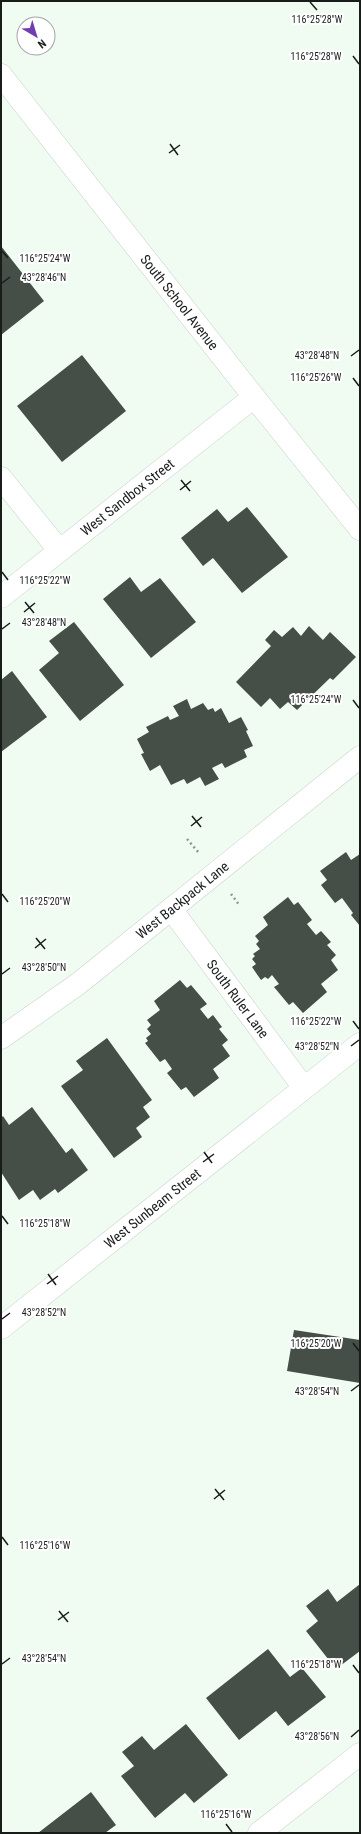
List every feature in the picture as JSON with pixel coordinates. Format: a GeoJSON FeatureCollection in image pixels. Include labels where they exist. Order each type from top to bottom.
{"type":"FeatureCollection","features":[{"type":"Feature","properties":{"kind":"street","name":"South School Avenue"},"geometry":{"type":"LineString","coordinates":[[1,74],[254,397],[360,529]]}},
{"type":"Feature","properties":{"kind":"street","name":"West Sandbox Street"},"geometry":{"type":"LineString","coordinates":[[1,596],[254,397]]}},
{"type":"Feature","properties":{"kind":"street"},"geometry":{"type":"LineString","coordinates":[[1,478],[59,550]]}},
{"type":"Feature","properties":{"kind":"street","name":"West Backpack Lane"},"geometry":{"type":"LineString","coordinates":[[1,1038],[78,984],[360,757]]}},
{"type":"Feature","properties":{"kind":"street","name":"South Ruler Lane"},"geometry":{"type":"LineString","coordinates":[[171,909],[304,1088]]}},
{"type":"Feature","properties":{"kind":"street","name":"West Sunbeam Street"},"geometry":{"type":"LineString","coordinates":[[1,1328],[360,1044]]}},
{"type":"Feature","properties":{"kind":"street"},"geometry":{"type":"LineString","coordinates":[[259,1833],[360,1754]]}},
{"type":"Feature","properties":{"kind":"path"},"geometry":{"type":"LineString","coordinates":[[187,839],[200,854]]}},
{"type":"Feature","properties":{"kind":"building"},"geometry":{"type":"Polygon","coordinates":[[[1,246],[44,301],[1,335],[1,246]]]}},
{"type":"Feature","properties":{"kind":"building"},"geometry":{"type":"Polygon","coordinates":[[[82,355],[126,411],[62,462],[17,406],[82,355]]]}},
{"type":"Feature","properties":{"kind":"building"},"geometry":{"type":"Polygon","coordinates":[[[247,507],[288,557],[242,593],[213,558],[203,566],[181,538],[217,509],[228,522],[247,507]]]}},
{"type":"Feature","properties":{"kind":"building"},"geometry":{"type":"Polygon","coordinates":[[[130,577],[141,592],[160,578],[196,622],[151,658],[103,599],[130,577]]]}},
{"type":"Feature","properties":{"kind":"building"},"geometry":{"type":"Polygon","coordinates":[[[74,622],[124,685],[80,721],[39,670],[59,653],[49,641],[74,622]]]}},
{"type":"Feature","properties":{"kind":"building"},"geometry":{"type":"Polygon","coordinates":[[[309,626],[323,640],[330,632],[356,657],[333,680],[330,678],[297,710],[288,702],[280,709],[270,698],[261,707],[236,682],[271,646],[265,640],[274,630],[282,637],[293,627],[301,636],[309,626]]]}},
{"type":"Feature","properties":{"kind":"building"},"geometry":{"type":"Polygon","coordinates":[[[12,671],[47,717],[1,752],[1,680],[12,671]]]}},
{"type":"Feature","properties":{"kind":"building"},"geometry":{"type":"Polygon","coordinates":[[[187,699],[191,709],[203,703],[208,710],[213,708],[215,712],[221,708],[229,723],[241,717],[248,730],[246,731],[253,746],[244,750],[247,757],[225,768],[222,763],[212,768],[219,779],[205,786],[200,777],[187,784],[184,779],[171,785],[160,765],[150,771],[141,754],[144,753],[137,739],[149,732],[146,727],[168,716],[170,720],[179,716],[173,706],[187,699]]]}},
{"type":"Feature","properties":{"kind":"building"},"geometry":{"type":"Polygon","coordinates":[[[346,852],[351,860],[360,854],[360,926],[351,915],[353,913],[342,898],[335,903],[321,885],[327,880],[320,871],[346,852]]]}},
{"type":"Feature","properties":{"kind":"building"},"geometry":{"type":"Polygon","coordinates":[[[288,897],[294,905],[298,902],[312,920],[307,924],[316,935],[321,931],[331,942],[327,945],[336,955],[331,960],[338,970],[321,984],[327,992],[303,1013],[293,1002],[289,1005],[274,987],[279,984],[272,975],[268,979],[265,977],[261,980],[252,967],[256,964],[252,959],[255,956],[253,954],[260,949],[256,944],[259,941],[255,936],[268,925],[263,917],[288,897]]]}},
{"type":"Feature","properties":{"kind":"building"},"geometry":{"type":"Polygon","coordinates":[[[180,980],[187,988],[191,985],[207,1004],[200,1009],[208,1019],[213,1015],[222,1027],[219,1029],[228,1040],[222,1045],[230,1056],[213,1069],[219,1078],[194,1097],[186,1087],[181,1090],[167,1073],[172,1069],[165,1059],[160,1062],[145,1043],[148,1041],[146,1038],[151,1034],[147,1029],[151,1025],[147,1020],[160,1010],[154,1001],[180,980]]]}},
{"type":"Feature","properties":{"kind":"building"},"geometry":{"type":"Polygon","coordinates":[[[107,1038],[152,1100],[143,1107],[150,1117],[136,1128],[142,1137],[114,1158],[61,1086],[83,1070],[76,1061],[107,1038]]]}},
{"type":"Feature","properties":{"kind":"building"},"geometry":{"type":"Polygon","coordinates":[[[32,1107],[66,1153],[72,1148],[88,1170],[58,1193],[55,1189],[40,1200],[33,1190],[19,1200],[1,1172],[1,1118],[3,1116],[9,1125],[32,1107]]]}},
{"type":"Feature","properties":{"kind":"building"},"geometry":{"type":"Polygon","coordinates":[[[294,1330],[360,1340],[360,1383],[287,1371],[294,1330]]]}},
{"type":"Feature","properties":{"kind":"building"},"geometry":{"type":"Polygon","coordinates":[[[360,1584],[360,1651],[336,1669],[306,1631],[318,1621],[306,1606],[328,1589],[337,1602],[360,1584]]]}},
{"type":"Feature","properties":{"kind":"building"},"geometry":{"type":"Polygon","coordinates":[[[268,1649],[290,1677],[302,1668],[326,1697],[288,1726],[276,1711],[239,1740],[206,1698],[268,1649]]]}},
{"type":"Feature","properties":{"kind":"building"},"geometry":{"type":"Polygon","coordinates":[[[186,1724],[228,1775],[194,1803],[185,1793],[155,1818],[121,1776],[134,1766],[122,1752],[142,1736],[154,1750],[186,1724]]]}},
{"type":"Feature","properties":{"kind":"building"},"geometry":{"type":"Polygon","coordinates":[[[91,1792],[116,1825],[105,1833],[38,1833],[91,1792]]]}}]}
